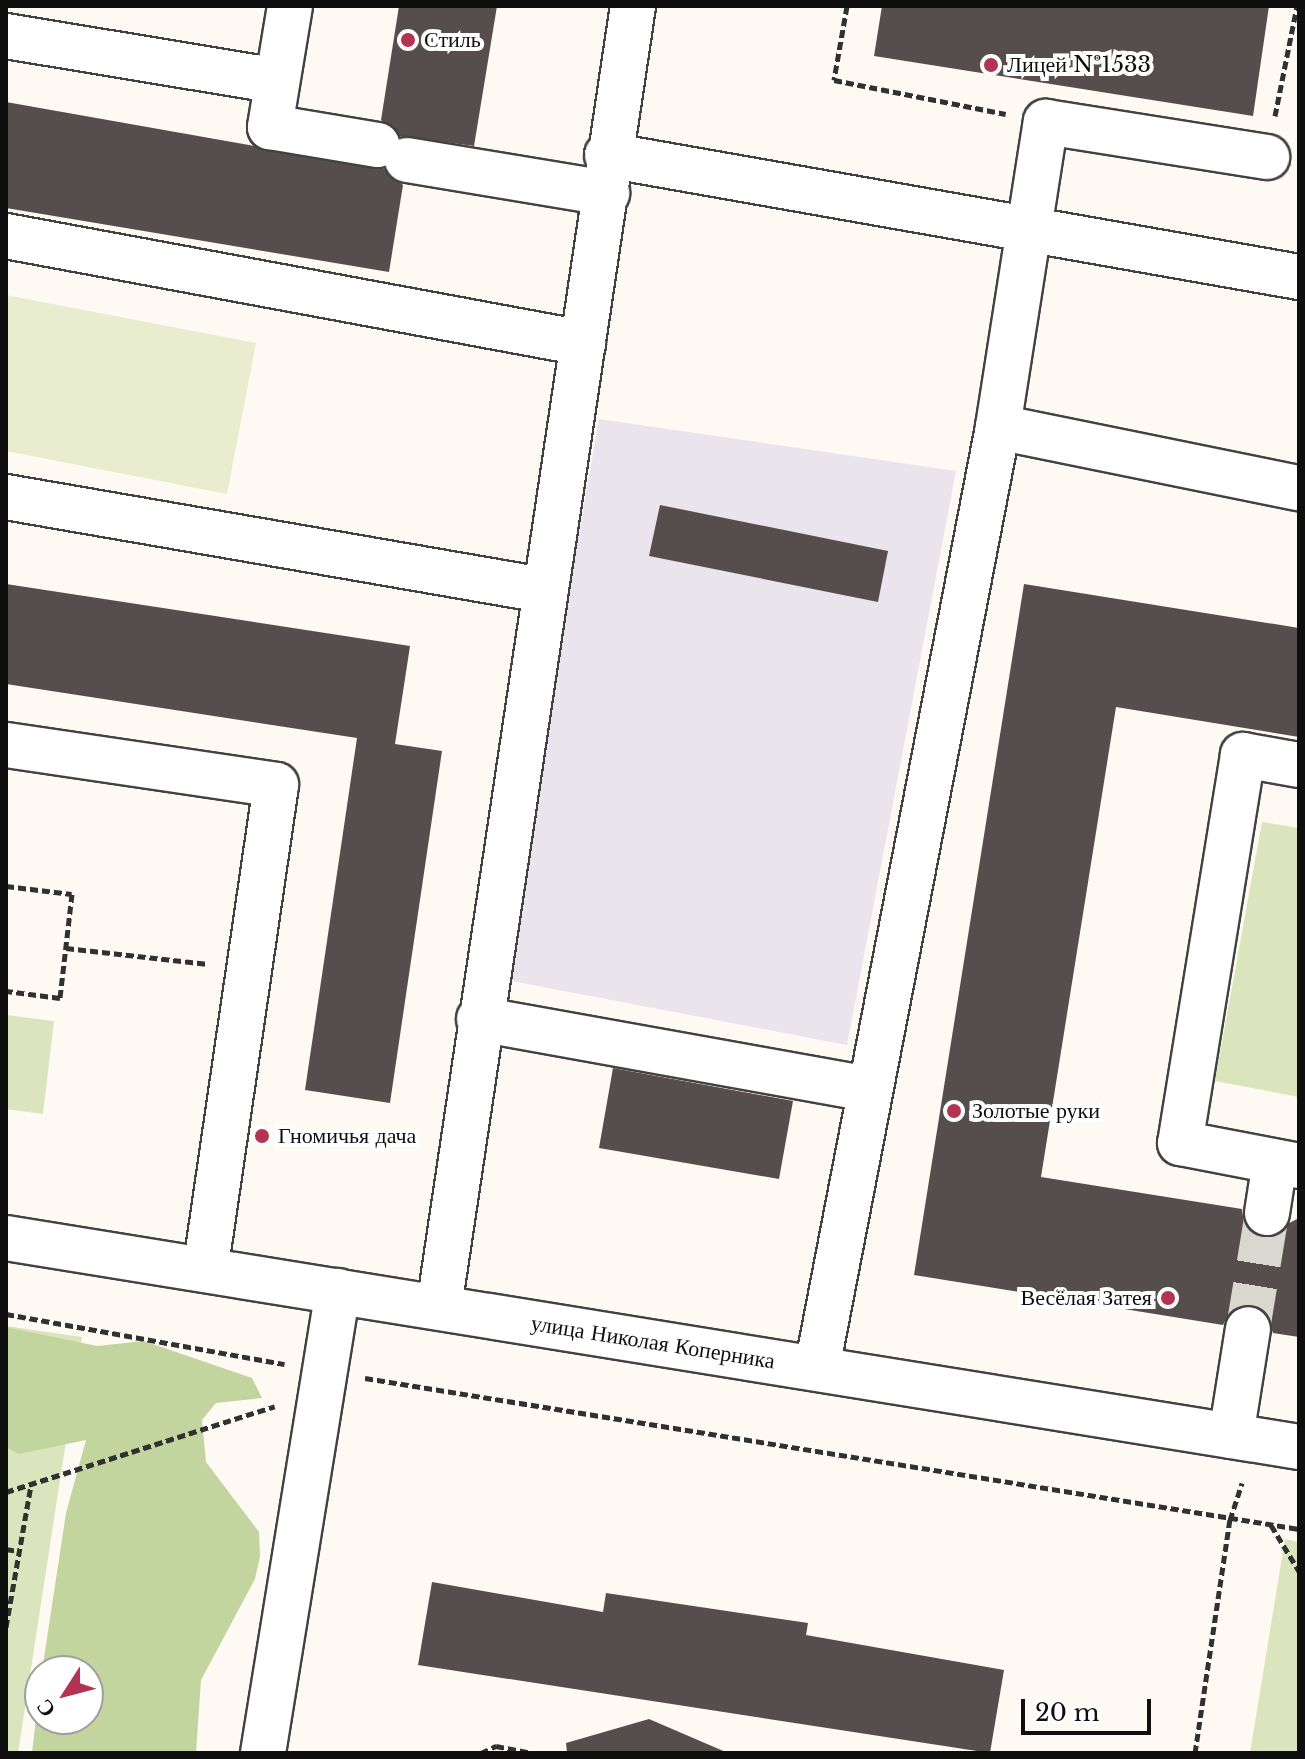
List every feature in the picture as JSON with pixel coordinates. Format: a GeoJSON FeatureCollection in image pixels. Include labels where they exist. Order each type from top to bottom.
{"type":"FeatureCollection","features":[{"type":"Feature","properties":{"kind":"street"},"geometry":{"type":"LineString","coordinates":[[290,6],[270,127],[392,152],[607,174],[1031,228],[1299,277]]}},
{"type":"Feature","properties":{"kind":"street"},"geometry":{"type":"LineString","coordinates":[[439,1307],[479,1019],[633,6]]}},
{"type":"Feature","properties":{"kind":"street"},"geometry":{"type":"LineString","coordinates":[[6,36],[277,81]]}},
{"type":"Feature","properties":{"kind":"street"},"geometry":{"type":"LineString","coordinates":[[817,1368],[998,427],[1046,122],[1267,157]]}},
{"type":"Feature","properties":{"kind":"street"},"geometry":{"type":"LineString","coordinates":[[6,236],[583,343]]}},
{"type":"Feature","properties":{"kind":"street"},"geometry":{"type":"LineString","coordinates":[[998,427],[1299,488]]}},
{"type":"Feature","properties":{"kind":"street"},"geometry":{"type":"LineString","coordinates":[[6,497],[543,590]]}},
{"type":"Feature","properties":{"kind":"street"},"geometry":{"type":"LineString","coordinates":[[6,745],[276,785],[205,1270]]}},
{"type":"Feature","properties":{"kind":"street"},"geometry":{"type":"LineString","coordinates":[[1267,1213],[1287,1164],[1180,1143],[1243,755],[1299,765]]}},
{"type":"Feature","properties":{"kind":"street"},"geometry":{"type":"LineString","coordinates":[[479,1019],[869,1089]]}},
{"type":"Feature","properties":{"kind":"street","name":"улица Николая Коперника"},"geometry":{"type":"LineString","coordinates":[[6,1238],[1299,1447]]}},
{"type":"Feature","properties":{"kind":"street"},"geometry":{"type":"LineString","coordinates":[[263,1753],[338,1291]]}},
{"type":"Feature","properties":{"kind":"street"},"geometry":{"type":"LineString","coordinates":[[1244,1438],[1248,1329]]}},
{"type":"Feature","properties":{"kind":"path"},"geometry":{"type":"LineString","coordinates":[[847,6],[834,80],[1046,122]]}},
{"type":"Feature","properties":{"kind":"path"},"geometry":{"type":"LineString","coordinates":[[1267,157],[1297,6]]}},
{"type":"Feature","properties":{"kind":"path"},"geometry":{"type":"LineString","coordinates":[[6,886],[72,894],[60,998],[6,991]]}},
{"type":"Feature","properties":{"kind":"path"},"geometry":{"type":"LineString","coordinates":[[66,948],[249,969]]}},
{"type":"Feature","properties":{"kind":"path"},"geometry":{"type":"LineString","coordinates":[[6,1314],[324,1371],[1299,1529]]}},
{"type":"Feature","properties":{"kind":"path"},"geometry":{"type":"LineString","coordinates":[[6,1492],[288,1402],[324,1371]]}},
{"type":"Feature","properties":{"kind":"path"},"geometry":{"type":"LineString","coordinates":[[1195,1753],[1244,1438]]}},
{"type":"Feature","properties":{"kind":"path"},"geometry":{"type":"LineString","coordinates":[[6,1627],[31,1485]]}},
{"type":"Feature","properties":{"kind":"path"},"geometry":{"type":"LineString","coordinates":[[1271,1525],[1299,1571]]}},
{"type":"Feature","properties":{"kind":"path"},"geometry":{"type":"LineString","coordinates":[[6,1549],[17,1551]]}},
{"type":"Feature","properties":{"kind":"path"},"geometry":{"type":"LineString","coordinates":[[481,1753],[496,1746],[533,1753]]}},
{"type":"Feature","properties":{"kind":"shaded area"},"geometry":{"type":"Polygon","coordinates":[[[599,419],[956,471],[847,1045],[501,979],[599,419]]]}},
{"type":"Feature","properties":{"kind":"green space"},"geometry":{"type":"Polygon","coordinates":[[[6,295],[256,343],[227,494],[6,451],[6,295]]]}},
{"type":"Feature","properties":{"kind":"green space"},"geometry":{"type":"Polygon","coordinates":[[[1262,822],[1299,828],[1299,1097],[1215,1081],[1262,822]]]}},
{"type":"Feature","properties":{"kind":"green space"},"geometry":{"type":"Polygon","coordinates":[[[6,1015],[54,1021],[43,1114],[6,1109],[6,1015]]]}},
{"type":"Feature","properties":{"kind":"green space"},"geometry":{"type":"Polygon","coordinates":[[[6,1326],[82,1337],[33,1655],[24,1655],[24,1714],[18,1753],[6,1753],[6,1326]]]}},
{"type":"Feature","properties":{"kind":"green space"},"geometry":{"type":"Polygon","coordinates":[[[6,1327],[97,1346],[144,1341],[252,1378],[262,1398],[216,1403],[202,1420],[206,1462],[259,1532],[260,1556],[255,1579],[201,1680],[196,1753],[32,1753],[34,1735],[104,1735],[104,1655],[44,1655],[66,1513],[86,1440],[19,1454],[6,1447],[6,1327]]]}},
{"type":"Feature","properties":{"kind":"green space"},"geometry":{"type":"Polygon","coordinates":[[[1285,1539],[1299,1542],[1299,1753],[1250,1753],[1285,1539]]]}},
{"type":"Feature","properties":{"kind":"building"},"geometry":{"type":"Polygon","coordinates":[[[399,6],[497,6],[474,146],[400,136],[381,120],[399,6]]]}},
{"type":"Feature","properties":{"kind":"building"},"geometry":{"type":"Polygon","coordinates":[[[882,6],[1269,6],[1253,116],[874,56],[882,6]]]}},
{"type":"Feature","properties":{"kind":"building"},"geometry":{"type":"Polygon","coordinates":[[[6,102],[384,169],[403,185],[389,272],[6,208],[6,102]]]}},
{"type":"Feature","properties":{"kind":"building"},"geometry":{"type":"Polygon","coordinates":[[[660,505],[888,551],[878,602],[649,556],[660,505]]]}},
{"type":"Feature","properties":{"kind":"building"},"geometry":{"type":"Polygon","coordinates":[[[6,584],[410,646],[395,744],[442,751],[390,1103],[305,1090],[357,738],[6,684],[6,584]]]}},
{"type":"Feature","properties":{"kind":"building"},"geometry":{"type":"Polygon","coordinates":[[[1024,584],[1299,628],[1299,737],[1116,707],[1041,1177],[1242,1209],[1244,1223],[1262,1237],[1299,1218],[1299,1337],[1273,1333],[1264,1310],[1251,1304],[1229,1313],[1223,1325],[914,1275],[1024,584]]]}},
{"type":"Feature","properties":{"kind":"building"},"geometry":{"type":"Polygon","coordinates":[[[613,1068],[793,1101],[779,1179],[599,1148],[613,1068]]]}},
{"type":"Feature","properties":{"kind":"building"},"geometry":{"type":"Polygon","coordinates":[[[432,1582],[603,1612],[606,1593],[808,1623],[806,1635],[1004,1670],[990,1753],[418,1665],[432,1582]]]}},
{"type":"Feature","properties":{"kind":"building"},"geometry":{"type":"Polygon","coordinates":[[[649,1719],[728,1753],[567,1753],[566,1743],[649,1719]]]}},
{"type":"Feature","properties":{"kind":"tunnel"},"geometry":{"type":"LineString","coordinates":[[1248,1329],[1267,1213]]}},
{"type":"Feature","properties":{"kind":"place","name":"Стиль"},"geometry":{"type":"Point","coordinates":[408,40]}},
{"type":"Feature","properties":{"kind":"place","name":"Лицей №1533"},"geometry":{"type":"Point","coordinates":[991,65]}},
{"type":"Feature","properties":{"kind":"place","name":"Золотые руки"},"geometry":{"type":"Point","coordinates":[954,1111]}},
{"type":"Feature","properties":{"kind":"place","name":"Гномичья дача"},"geometry":{"type":"Point","coordinates":[262,1136]}},
{"type":"Feature","properties":{"kind":"place","name":"Весёлая Затея"},"geometry":{"type":"Point","coordinates":[1168,1298]}}]}
